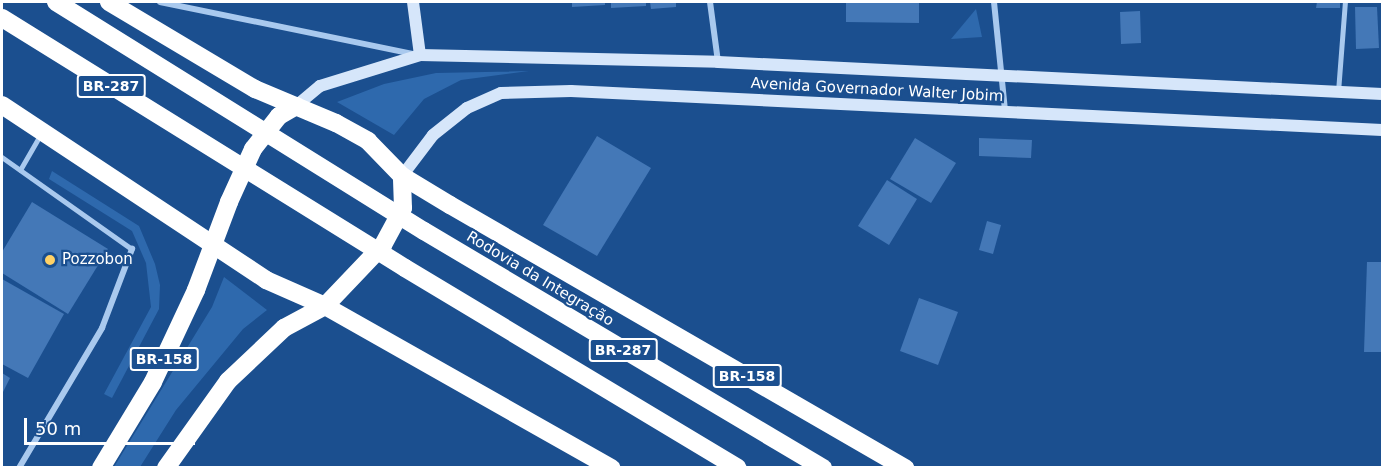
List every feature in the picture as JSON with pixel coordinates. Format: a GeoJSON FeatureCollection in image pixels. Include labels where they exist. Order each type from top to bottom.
{"type":"FeatureCollection","features":[{"type":"Feature","properties":{"kind":"highway","name":"Rodovia da Integração"},"geometry":{"type":"LineString","coordinates":[[56,2],[424,231],[823,468]]}},
{"type":"Feature","properties":{"kind":"highway"},"geometry":{"type":"LineString","coordinates":[[109,2],[255,89],[296,106]]}},
{"type":"Feature","properties":{"kind":"highway","name":"BR-287"},"geometry":{"type":"LineString","coordinates":[[2,18],[220,155],[738,468]]}},
{"type":"Feature","properties":{"kind":"highway"},"geometry":{"type":"LineString","coordinates":[[2,105],[215,244],[266,280],[325,306],[611,468]]}},
{"type":"Feature","properties":{"kind":"highway","name":"BR-158"},"geometry":{"type":"LineString","coordinates":[[101,468],[153,382],[215,244],[229,202],[254,149],[279,116],[296,106],[368,141],[402,176],[905,468]]}},
{"type":"Feature","properties":{"kind":"highway"},"geometry":{"type":"LineString","coordinates":[[166,468],[228,381],[284,328],[325,306],[383,244],[402,208],[402,176]]}},
{"type":"Feature","properties":{"kind":"main road"},"geometry":{"type":"LineString","coordinates":[[413,2],[420,55]]}},
{"type":"Feature","properties":{"kind":"main road","name":"Avenida Governador Walter Jobim"},"geometry":{"type":"LineString","coordinates":[[296,106],[320,86],[420,55],[718,62],[1383,94]]}},
{"type":"Feature","properties":{"kind":"main road","name":"Avenida Governador Walter Jobim"},"geometry":{"type":"LineString","coordinates":[[402,176],[433,135],[467,108],[501,93],[571,91],[1383,130]]}},
{"type":"Feature","properties":{"kind":"street","name":"Avenida Governador Walter Jobim"},"geometry":{"type":"LineString","coordinates":[[160,2],[420,55]]}},
{"type":"Feature","properties":{"kind":"street"},"geometry":{"type":"LineString","coordinates":[[710,2],[718,62]]}},
{"type":"Feature","properties":{"kind":"street"},"geometry":{"type":"LineString","coordinates":[[994,2],[1005,111]]}},
{"type":"Feature","properties":{"kind":"street"},"geometry":{"type":"LineString","coordinates":[[19,468],[102,328],[132,249]]}},
{"type":"Feature","properties":{"kind":"lane"},"geometry":{"type":"LineString","coordinates":[[1338,92],[1345,2]]}},
{"type":"Feature","properties":{"kind":"lane"},"geometry":{"type":"LineString","coordinates":[[20,170],[43,131]]}},
{"type":"Feature","properties":{"kind":"lane"},"geometry":{"type":"LineString","coordinates":[[2,157],[132,249]]}},
{"type":"Feature","properties":{"kind":"shaded area"},"geometry":{"type":"Polygon","coordinates":[[[976,9],[982,37],[951,39],[976,9]]]}},
{"type":"Feature","properties":{"kind":"shaded area"},"geometry":{"type":"Polygon","coordinates":[[[529,71],[461,80],[424,99],[394,135],[337,102],[384,84],[436,73],[529,71]]]}},
{"type":"Feature","properties":{"kind":"shaded area"},"geometry":{"type":"Polygon","coordinates":[[[52,171],[139,226],[155,264],[160,285],[159,309],[112,398],[104,394],[151,307],[146,263],[132,231],[49,179],[52,171]]]}},
{"type":"Feature","properties":{"kind":"shaded area"},"geometry":{"type":"Polygon","coordinates":[[[224,277],[267,310],[243,329],[176,410],[140,467],[114,467],[212,307],[224,277]]]}},
{"type":"Feature","properties":{"kind":"building"},"geometry":{"type":"Polygon","coordinates":[[[572,2],[605,2],[605,5],[572,7],[572,2]]]}},
{"type":"Feature","properties":{"kind":"building"},"geometry":{"type":"Polygon","coordinates":[[[611,2],[646,2],[646,6],[611,8],[611,2]]]}},
{"type":"Feature","properties":{"kind":"building"},"geometry":{"type":"Polygon","coordinates":[[[650,2],[676,2],[676,7],[651,9],[650,2]]]}},
{"type":"Feature","properties":{"kind":"building"},"geometry":{"type":"Polygon","coordinates":[[[846,2],[919,2],[919,23],[846,22],[846,2]]]}},
{"type":"Feature","properties":{"kind":"building"},"geometry":{"type":"Polygon","coordinates":[[[1317,2],[1340,2],[1340,8],[1316,8],[1317,2]]]}},
{"type":"Feature","properties":{"kind":"building"},"geometry":{"type":"Polygon","coordinates":[[[1355,7],[1377,7],[1379,48],[1356,49],[1355,7]]]}},
{"type":"Feature","properties":{"kind":"building"},"geometry":{"type":"Polygon","coordinates":[[[1140,11],[1141,43],[1121,44],[1120,12],[1140,11]]]}},
{"type":"Feature","properties":{"kind":"building"},"geometry":{"type":"Polygon","coordinates":[[[597,136],[651,168],[597,256],[543,225],[597,136]]]}},
{"type":"Feature","properties":{"kind":"building"},"geometry":{"type":"Polygon","coordinates":[[[915,138],[956,163],[931,203],[890,179],[915,138]]]}},
{"type":"Feature","properties":{"kind":"building"},"geometry":{"type":"Polygon","coordinates":[[[979,138],[1032,140],[1031,158],[979,156],[979,138]]]}},
{"type":"Feature","properties":{"kind":"building"},"geometry":{"type":"Polygon","coordinates":[[[887,180],[917,199],[889,245],[858,226],[887,180]]]}},
{"type":"Feature","properties":{"kind":"building"},"geometry":{"type":"Polygon","coordinates":[[[32,202],[108,249],[68,314],[2,273],[2,252],[32,202]]]}},
{"type":"Feature","properties":{"kind":"building"},"geometry":{"type":"Polygon","coordinates":[[[987,221],[1001,225],[993,254],[979,250],[987,221]]]}},
{"type":"Feature","properties":{"kind":"building"},"geometry":{"type":"Polygon","coordinates":[[[1367,262],[1382,262],[1382,352],[1364,352],[1367,262]]]}},
{"type":"Feature","properties":{"kind":"building"},"geometry":{"type":"Polygon","coordinates":[[[2,279],[64,314],[28,378],[2,364],[2,279]]]}},
{"type":"Feature","properties":{"kind":"building"},"geometry":{"type":"Polygon","coordinates":[[[919,298],[958,312],[938,365],[900,351],[919,298]]]}},
{"type":"Feature","properties":{"kind":"building"},"geometry":{"type":"Polygon","coordinates":[[[2,373],[10,378],[2,394],[2,373]]]}},
{"type":"Feature","properties":{"kind":"place","name":"Pozzobon"},"geometry":{"type":"Point","coordinates":[50,260]}}]}
